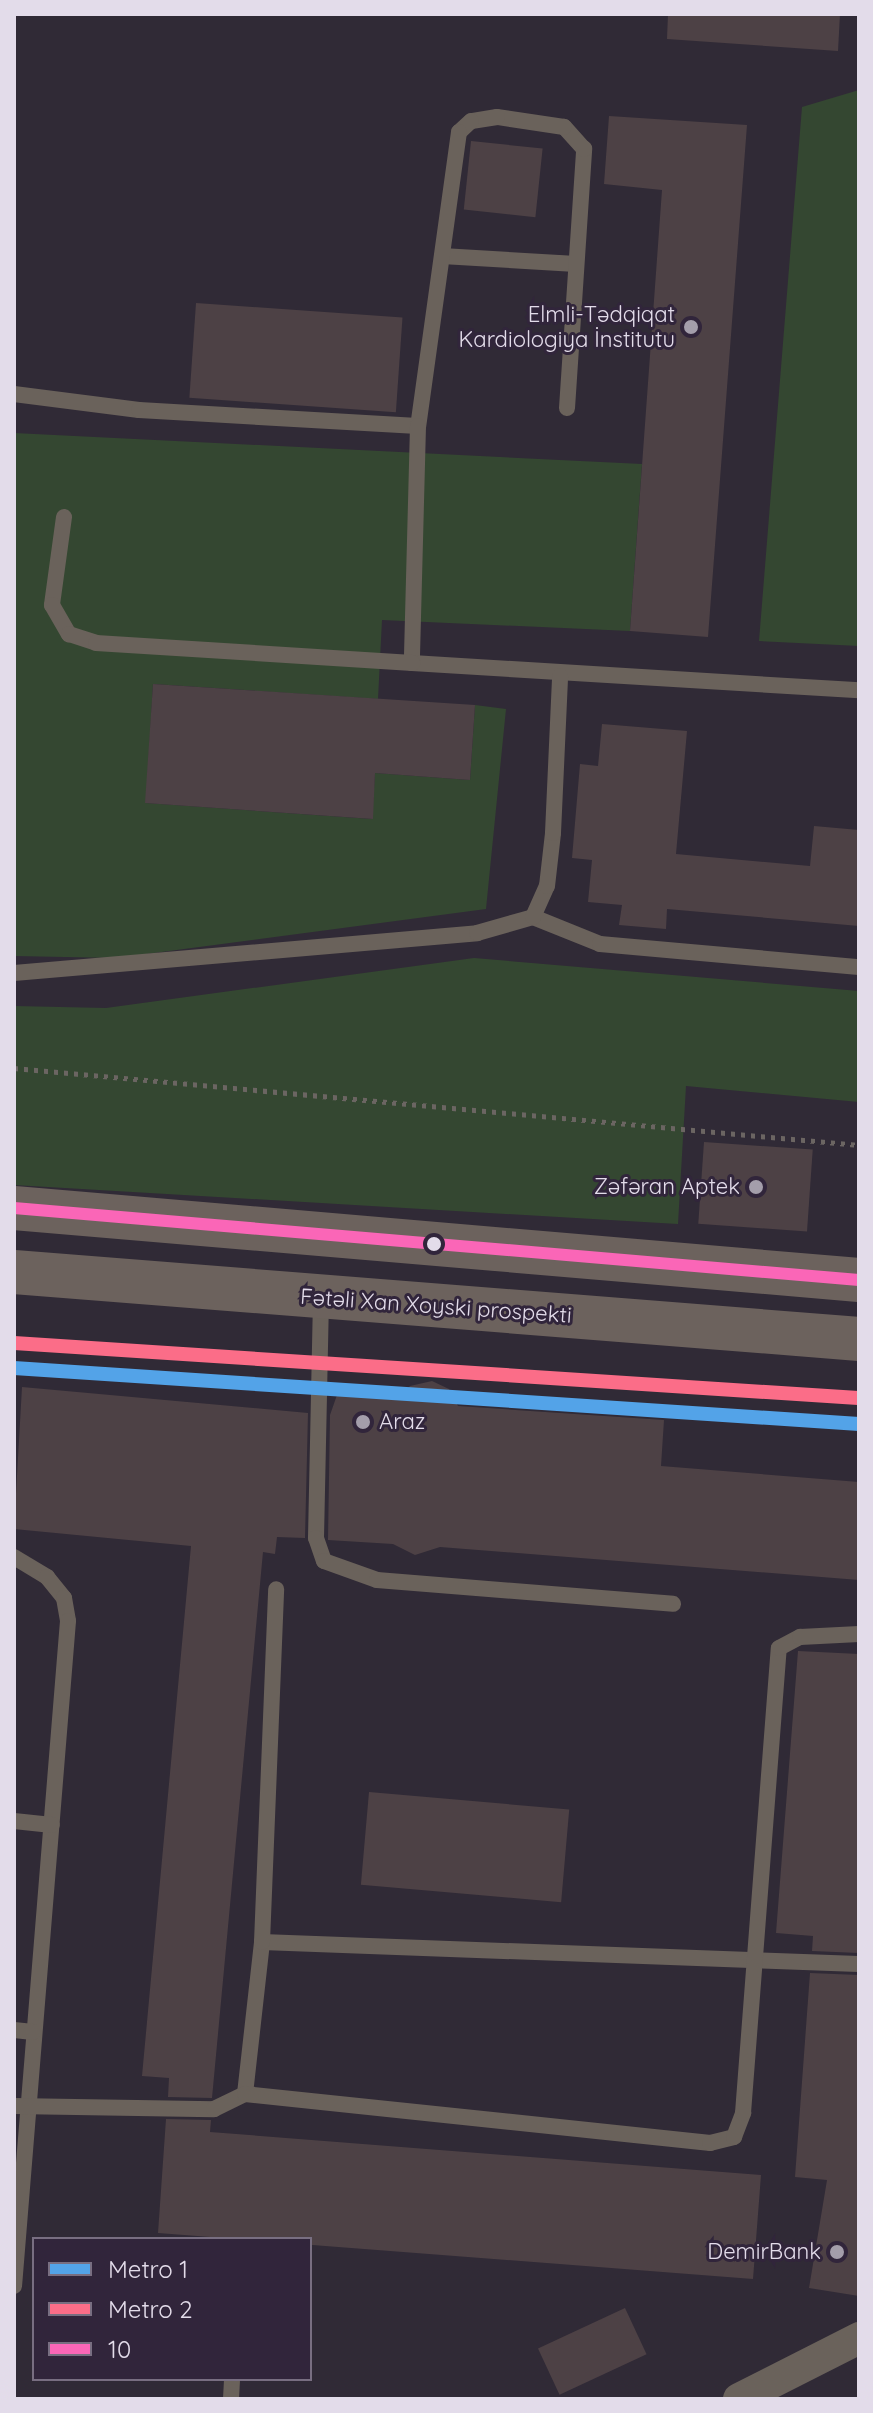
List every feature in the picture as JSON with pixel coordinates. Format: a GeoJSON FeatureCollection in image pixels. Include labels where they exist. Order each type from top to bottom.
{"type":"FeatureCollection","features":[{"type":"Feature","properties":{"kind":"main road"},"geometry":{"type":"LineString","coordinates":[[14,1208],[859,1280]]}},
{"type":"Feature","properties":{"kind":"main road","name":"Fətəli Xan Xoyski prospekti"},"geometry":{"type":"LineString","coordinates":[[14,1272],[859,1339]]}},
{"type":"Feature","properties":{"kind":"street"},"geometry":{"type":"LineString","coordinates":[[739,2399],[859,2338]]}},
{"type":"Feature","properties":{"kind":"lane"},"geometry":{"type":"LineString","coordinates":[[412,663],[418,426],[459,132],[497,117],[576,133],[584,149],[567,408]]}},
{"type":"Feature","properties":{"kind":"lane"},"geometry":{"type":"LineString","coordinates":[[442,256],[576,264]]}},
{"type":"Feature","properties":{"kind":"lane"},"geometry":{"type":"LineString","coordinates":[[14,394],[153,412],[418,426]]}},
{"type":"Feature","properties":{"kind":"lane"},"geometry":{"type":"LineString","coordinates":[[64,517],[52,605],[69,634],[96,643],[412,663],[560,676],[859,690]]}},
{"type":"Feature","properties":{"kind":"lane"},"geometry":{"type":"LineString","coordinates":[[533,917],[547,886],[553,833],[560,676]]}},
{"type":"Feature","properties":{"kind":"lane"},"geometry":{"type":"LineString","coordinates":[[14,973],[477,933],[533,917],[600,944],[859,967]]}},
{"type":"Feature","properties":{"kind":"lane"},"geometry":{"type":"LineString","coordinates":[[321,1298],[316,1538],[324,1561],[377,1580],[673,1604]]}},
{"type":"Feature","properties":{"kind":"lane"},"geometry":{"type":"LineString","coordinates":[[14,1557],[47,1577],[64,1598],[68,1621],[33,2032],[20,2106],[14,2286]]}},
{"type":"Feature","properties":{"kind":"lane"},"geometry":{"type":"LineString","coordinates":[[245,2094],[262,1942],[276,1589]]}},
{"type":"Feature","properties":{"kind":"lane"},"geometry":{"type":"LineString","coordinates":[[20,2106],[214,2109],[245,2094],[710,2143],[734,2137],[743,2113],[750,1957],[779,1648],[800,1637],[859,1634]]}},
{"type":"Feature","properties":{"kind":"lane"},"geometry":{"type":"LineString","coordinates":[[14,1821],[52,1825]]}},
{"type":"Feature","properties":{"kind":"lane"},"geometry":{"type":"LineString","coordinates":[[262,1942],[750,1957],[859,1964]]}},
{"type":"Feature","properties":{"kind":"lane"},"geometry":{"type":"LineString","coordinates":[[14,2030],[33,2032]]}},
{"type":"Feature","properties":{"kind":"path"},"geometry":{"type":"LineString","coordinates":[[14,1068],[859,1145]]}},
{"type":"Feature","properties":{"kind":"green space"},"geometry":{"type":"Polygon","coordinates":[[[859,90],[859,646],[759,641],[802,107],[859,90]]]}},
{"type":"Feature","properties":{"kind":"green space"},"geometry":{"type":"Polygon","coordinates":[[[14,433],[642,464],[630,631],[382,620],[378,699],[153,684],[146,803],[372,819],[375,773],[470,780],[475,705],[506,709],[486,909],[116,958],[14,956],[14,433]]]}},
{"type":"Feature","properties":{"kind":"green space"},"geometry":{"type":"Polygon","coordinates":[[[474,958],[859,991],[859,1102],[686,1086],[678,1224],[14,1185],[14,1006],[106,1008],[474,958]]]}},
{"type":"Feature","properties":{"kind":"building"},"geometry":{"type":"Polygon","coordinates":[[[668,14],[840,14],[838,51],[667,39],[668,14]]]}},
{"type":"Feature","properties":{"kind":"building","name":"Elmli-Tədqiqat Kardiologiya İnstitutu"},"geometry":{"type":"Polygon","coordinates":[[[609,116],[747,125],[708,637],[630,631],[662,190],[604,184],[609,116]]]}},
{"type":"Feature","properties":{"kind":"building"},"geometry":{"type":"Polygon","coordinates":[[[471,141],[543,149],[535,217],[464,210],[471,141]]]}},
{"type":"Feature","properties":{"kind":"building"},"geometry":{"type":"Polygon","coordinates":[[[196,303],[402,317],[396,412],[189,398],[196,303]]]}},
{"type":"Feature","properties":{"kind":"building"},"geometry":{"type":"Polygon","coordinates":[[[153,684],[475,705],[470,780],[375,773],[373,819],[145,803],[153,684]]]}},
{"type":"Feature","properties":{"kind":"building"},"geometry":{"type":"Polygon","coordinates":[[[602,724],[687,731],[676,854],[810,866],[814,826],[859,830],[859,926],[667,909],[666,929],[619,925],[622,905],[588,902],[592,860],[572,858],[580,764],[598,766],[602,724]]]}},
{"type":"Feature","properties":{"kind":"building","name":"Zəfəran Aptek"},"geometry":{"type":"Polygon","coordinates":[[[704,1142],[813,1150],[807,1231],[698,1224],[704,1142]]]}},
{"type":"Feature","properties":{"kind":"building"},"geometry":{"type":"Polygon","coordinates":[[[432,1381],[449,1389],[458,1406],[664,1420],[661,1466],[859,1482],[859,1580],[440,1547],[415,1555],[393,1544],[328,1540],[330,1415],[337,1395],[397,1400],[410,1386],[432,1381]]]}},
{"type":"Feature","properties":{"kind":"building"},"geometry":{"type":"Polygon","coordinates":[[[22,1387],[308,1413],[305,1538],[277,1537],[275,1554],[263,1552],[212,2098],[168,2097],[169,2078],[142,2076],[191,1546],[14,1529],[22,1387]]]}},
{"type":"Feature","properties":{"kind":"building"},"geometry":{"type":"Polygon","coordinates":[[[798,1651],[859,1654],[859,1953],[812,1951],[813,1936],[776,1933],[798,1651]]]}},
{"type":"Feature","properties":{"kind":"building"},"geometry":{"type":"Polygon","coordinates":[[[369,1792],[569,1810],[561,1902],[361,1885],[369,1792]]]}},
{"type":"Feature","properties":{"kind":"building"},"geometry":{"type":"Polygon","coordinates":[[[810,1973],[859,1975],[859,2296],[809,2288],[827,2180],[795,2177],[810,1973]]]}},
{"type":"Feature","properties":{"kind":"building"},"geometry":{"type":"Polygon","coordinates":[[[166,2119],[211,2120],[210,2132],[761,2175],[753,2279],[312,2245],[312,2237],[210,2237],[158,2233],[166,2119]]]}},
{"type":"Feature","properties":{"kind":"building"},"geometry":{"type":"Polygon","coordinates":[[[625,2308],[647,2354],[560,2395],[538,2349],[625,2308]]]}},
{"type":"Feature","properties":{"kind":"metro line","name":"2"},"geometry":{"type":"LineString","coordinates":[[14,1343],[858,1398]]}},
{"type":"Feature","properties":{"kind":"metro line","name":"1"},"geometry":{"type":"LineString","coordinates":[[14,1368],[859,1424]]}},
{"type":"Feature","properties":{"kind":"transit line","name":"10"},"geometry":{"type":"LineString","coordinates":[[14,1208],[859,1280]]}},
{"type":"Feature","properties":{"kind":"place","name":"Elmli-Tədqiqat Kardiologiya İnstitutu"},"geometry":{"type":"Point","coordinates":[691,327]}},
{"type":"Feature","properties":{"kind":"place","name":"Zəfəran Aptek"},"geometry":{"type":"Point","coordinates":[756,1187]}},
{"type":"Feature","properties":{"kind":"place","name":"Araz"},"geometry":{"type":"Point","coordinates":[363,1422]}},
{"type":"Feature","properties":{"kind":"place","name":"DemirBank"},"geometry":{"type":"Point","coordinates":[837,2252]}}]}
